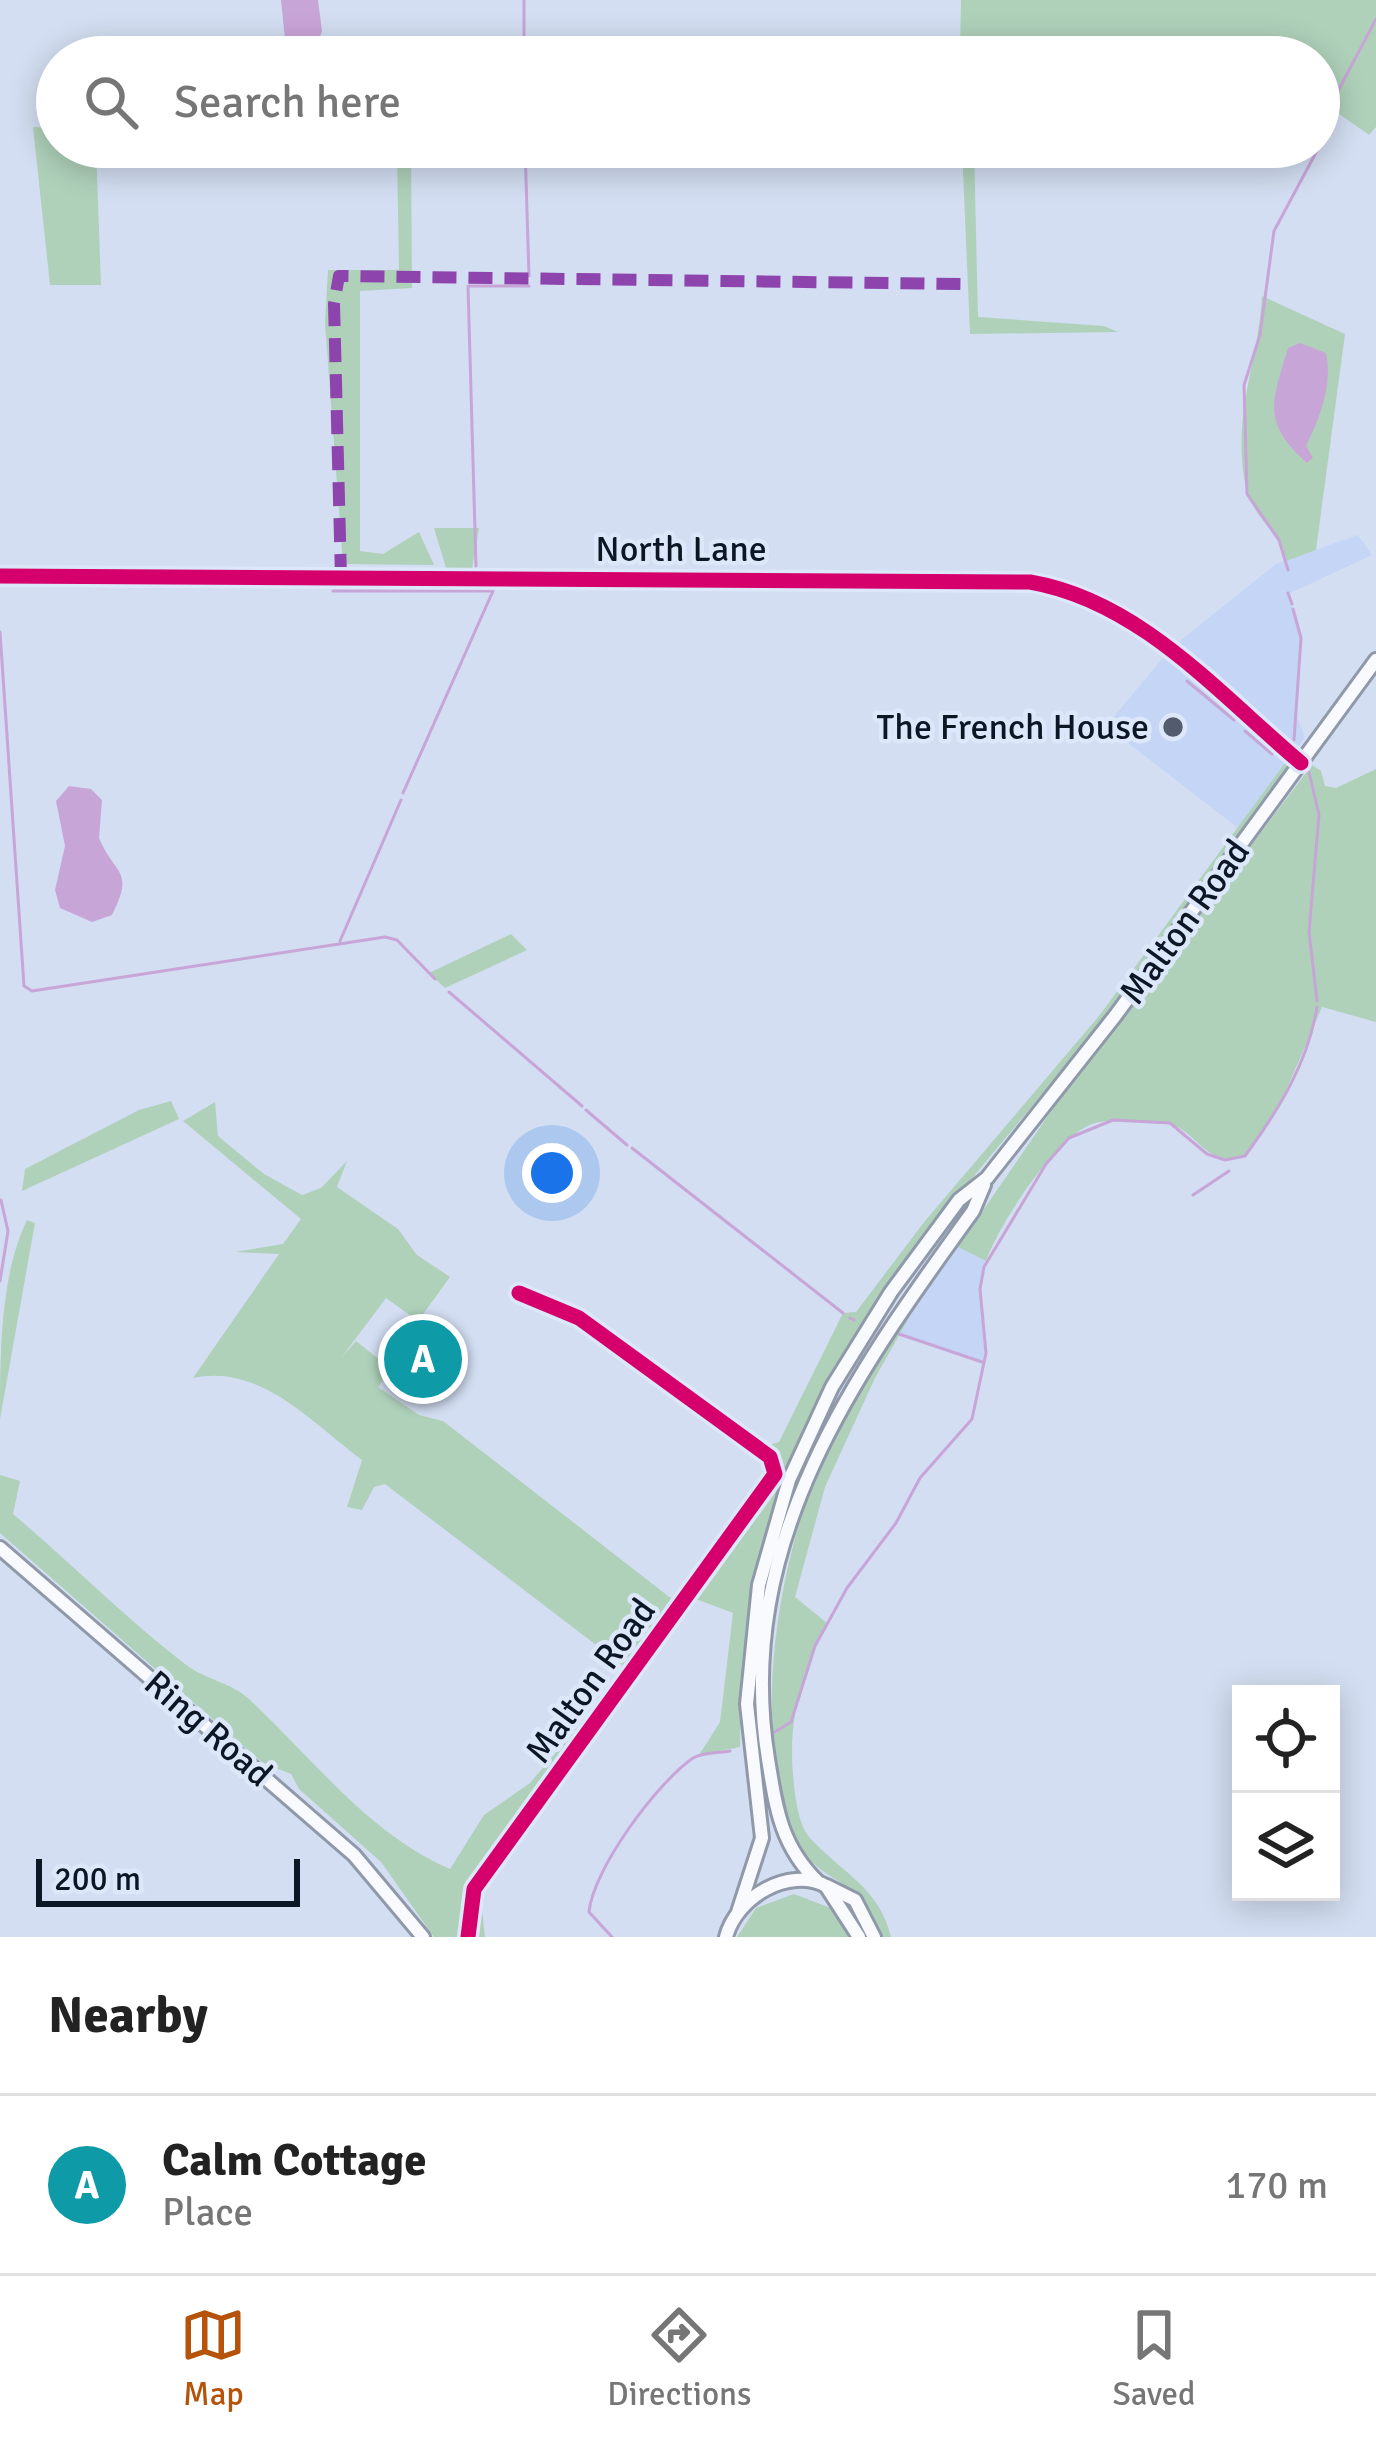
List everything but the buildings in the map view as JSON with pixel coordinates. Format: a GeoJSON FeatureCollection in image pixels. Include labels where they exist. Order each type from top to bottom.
{"type":"FeatureCollection","features":[{"type":"Feature","properties":{"kind":"highway","name":"Malton Road"},"geometry":{"type":"LineString","coordinates":[[745,1894],[762,1838],[748,1738],[752,1635],[789,1480],[860,1338],[959,1200],[987,1178],[1115,1016],[1376,660]]}},
{"type":"Feature","properties":{"kind":"highway","name":"Malton Road"},"geometry":{"type":"LineString","coordinates":[[822,1884],[794,1857],[782,1831],[763,1703],[775,1592],[804,1485],[846,1392],[973,1210],[987,1178]]}},
{"type":"Feature","properties":{"kind":"highway","name":"Ring Road"},"geometry":{"type":"LineString","coordinates":[[0,1548],[354,1855],[423,1937]]}},
{"type":"Feature","properties":{"kind":"highway"},"geometry":{"type":"LineString","coordinates":[[737,1912],[779,1883],[822,1884],[855,1900],[874,1937]]}},
{"type":"Feature","properties":{"kind":"highway"},"geometry":{"type":"LineString","coordinates":[[822,1884],[859,1937]]}},
{"type":"Feature","properties":{"kind":"highway"},"geometry":{"type":"LineString","coordinates":[[726,1937],[745,1894]]}},
{"type":"Feature","properties":{"kind":"highway"},"geometry":{"type":"LineString","coordinates":[[715,1937],[745,1894]]}},
{"type":"Feature","properties":{"kind":"highway","name":"Ring Road"},"geometry":{"type":"LineString","coordinates":[[406,1920],[410,1937]]}},
{"type":"Feature","properties":{"kind":"street","name":"North Lane"},"geometry":{"type":"LineString","coordinates":[[0,576],[1030,582],[1082,593],[1127,616],[1301,763]]}},
{"type":"Feature","properties":{"kind":"street","name":"Malton Road"},"geometry":{"type":"LineString","coordinates":[[468,1937],[474,1889],[769,1487],[776,1464],[579,1318],[519,1293]]}},
{"type":"Feature","properties":{"kind":"shaded area"},"geometry":{"type":"Polygon","coordinates":[[[281,0],[318,0],[320,36],[285,36],[281,0]]]}},
{"type":"Feature","properties":{"kind":"shaded area"},"geometry":{"type":"Polygon","coordinates":[[[1300,343],[1326,353],[1328,365],[1324,401],[1306,446],[1313,458],[1307,463],[1282,435],[1274,410],[1288,348],[1300,343]]]}},
{"type":"Feature","properties":{"kind":"shaded area"},"geometry":{"type":"Polygon","coordinates":[[[1358,535],[1372,555],[1288,594],[1301,638],[1296,714],[1305,737],[1238,828],[1106,726],[1171,648],[1276,564],[1358,535]]]}},
{"type":"Feature","properties":{"kind":"shaded area"},"geometry":{"type":"Polygon","coordinates":[[[69,786],[91,789],[102,800],[99,838],[122,880],[112,915],[92,922],[60,908],[55,890],[65,846],[56,801],[69,786]]]}},
{"type":"Feature","properties":{"kind":"shaded area"},"geometry":{"type":"Polygon","coordinates":[[[958,1247],[986,1261],[980,1289],[985,1363],[899,1334],[932,1277],[958,1247]]]}},
{"type":"Feature","properties":{"kind":"green space"},"geometry":{"type":"Polygon","coordinates":[[[961,0],[1376,0],[1376,127],[1369,135],[1340,115],[1340,36],[960,36],[961,0]]]}},
{"type":"Feature","properties":{"kind":"green space"},"geometry":{"type":"Polygon","coordinates":[[[37,168],[97,168],[101,285],[50,285],[37,168]]]}},
{"type":"Feature","properties":{"kind":"green space"},"geometry":{"type":"Polygon","coordinates":[[[397,168],[411,168],[412,288],[360,291],[360,551],[383,554],[419,532],[434,565],[343,564],[325,323],[328,270],[399,270],[397,168]]]}},
{"type":"Feature","properties":{"kind":"green space"},"geometry":{"type":"Polygon","coordinates":[[[963,168],[974,168],[978,317],[1104,326],[1118,332],[970,334],[963,168]]]}},
{"type":"Feature","properties":{"kind":"green space"},"geometry":{"type":"Polygon","coordinates":[[[1262,296],[1345,334],[1316,550],[1286,561],[1249,499],[1242,462],[1243,414],[1262,296]]]}},
{"type":"Feature","properties":{"kind":"green space"},"geometry":{"type":"Polygon","coordinates":[[[434,528],[479,528],[472,569],[446,568],[434,528]]]}},
{"type":"Feature","properties":{"kind":"green space"},"geometry":{"type":"Polygon","coordinates":[[[1288,759],[1294,764],[1170,934],[939,1220],[846,1353],[808,1423],[777,1497],[755,1575],[745,1639],[740,1747],[699,1755],[720,1722],[733,1613],[696,1599],[781,1474],[783,1461],[766,1446],[779,1442],[843,1313],[856,1312],[925,1221],[1099,1016],[1288,759]]]}},
{"type":"Feature","properties":{"kind":"green space"},"geometry":{"type":"Polygon","coordinates":[[[1312,765],[1321,771],[1325,786],[1336,788],[1376,769],[1376,1022],[1322,1007],[1279,1107],[1245,1156],[1214,1155],[1166,1122],[1092,1124],[1062,1146],[1030,1184],[986,1261],[958,1247],[1067,1088],[1312,765]]]}},
{"type":"Feature","properties":{"kind":"green space"},"geometry":{"type":"Polygon","coordinates":[[[511,934],[527,950],[445,988],[429,973],[511,934]]]}},
{"type":"Feature","properties":{"kind":"green space"},"geometry":{"type":"Polygon","coordinates":[[[171,1101],[179,1119],[22,1191],[25,1169],[139,1110],[171,1101]]]}},
{"type":"Feature","properties":{"kind":"green space"},"geometry":{"type":"Polygon","coordinates":[[[215,1102],[218,1136],[264,1174],[302,1195],[321,1188],[347,1161],[337,1187],[398,1229],[417,1255],[450,1277],[418,1321],[386,1298],[341,1358],[356,1341],[391,1369],[378,1387],[419,1415],[443,1421],[677,1603],[629,1670],[385,1484],[374,1487],[362,1510],[347,1507],[362,1460],[284,1400],[241,1379],[193,1378],[279,1254],[235,1252],[283,1244],[301,1219],[183,1121],[215,1102]]]}},
{"type":"Feature","properties":{"kind":"green space"},"geometry":{"type":"Polygon","coordinates":[[[27,1220],[35,1223],[0,1419],[7,1290],[27,1220]]]}},
{"type":"Feature","properties":{"kind":"green space"},"geometry":{"type":"Polygon","coordinates":[[[932,1277],[875,1378],[825,1487],[795,1597],[827,1623],[802,1682],[794,1721],[792,1763],[799,1813],[810,1838],[878,1905],[891,1937],[881,1937],[864,1903],[817,1867],[799,1844],[783,1801],[774,1753],[774,1650],[793,1548],[822,1458],[858,1388],[932,1277]]]}},
{"type":"Feature","properties":{"kind":"green space"},"geometry":{"type":"Polygon","coordinates":[[[0,1475],[20,1481],[13,1514],[141,1628],[193,1669],[242,1694],[367,1815],[420,1854],[450,1869],[484,1815],[530,1783],[588,1715],[592,1719],[469,1891],[466,1903],[482,1910],[485,1937],[434,1937],[381,1862],[299,1789],[291,1774],[263,1763],[0,1533],[0,1475]]]}},
{"type":"Feature","properties":{"kind":"green space"},"geometry":{"type":"Polygon","coordinates":[[[794,1894],[833,1909],[850,1937],[737,1937],[756,1908],[794,1894]]]}},
{"type":"Feature","properties":{"kind":"waterway"},"geometry":{"type":"LineString","coordinates":[[524,0],[524,36]]}},
{"type":"Feature","properties":{"kind":"waterway"},"geometry":{"type":"LineString","coordinates":[[1340,87],[1376,19]]}},
{"type":"Feature","properties":{"kind":"waterway"},"geometry":{"type":"LineString","coordinates":[[526,168],[529,276]]}},
{"type":"Feature","properties":{"kind":"waterway"},"geometry":{"type":"LineString","coordinates":[[1288,570],[1279,540],[1247,494],[1244,385],[1260,335],[1274,231],[1308,168]]}},
{"type":"Feature","properties":{"kind":"waterway"},"geometry":{"type":"LineString","coordinates":[[476,566],[468,286],[529,286]]}},
{"type":"Feature","properties":{"kind":"waterway"},"geometry":{"type":"LineString","coordinates":[[767,586],[962,589]]}},
{"type":"Feature","properties":{"kind":"waterway"},"geometry":{"type":"LineString","coordinates":[[333,591],[493,591],[403,793]]}},
{"type":"Feature","properties":{"kind":"waterway"},"geometry":{"type":"LineString","coordinates":[[1288,593],[1292,604]]}},
{"type":"Feature","properties":{"kind":"waterway"},"geometry":{"type":"LineString","coordinates":[[1293,609],[1301,638],[1294,740]]}},
{"type":"Feature","properties":{"kind":"waterway"},"geometry":{"type":"LineString","coordinates":[[0,632],[24,986],[32,991],[385,937],[397,940],[435,979]]}},
{"type":"Feature","properties":{"kind":"waterway"},"geometry":{"type":"LineString","coordinates":[[1187,681],[1234,720]]}},
{"type":"Feature","properties":{"kind":"waterway"},"geometry":{"type":"LineString","coordinates":[[1245,731],[1272,754]]}},
{"type":"Feature","properties":{"kind":"waterway"},"geometry":{"type":"LineString","coordinates":[[1309,772],[1319,815],[1309,932],[1317,1001]]}},
{"type":"Feature","properties":{"kind":"waterway"},"geometry":{"type":"LineString","coordinates":[[340,941],[401,800]]}},
{"type":"Feature","properties":{"kind":"waterway"},"geometry":{"type":"LineString","coordinates":[[449,992],[582,1106]]}},
{"type":"Feature","properties":{"kind":"waterway"},"geometry":{"type":"LineString","coordinates":[[775,1732],[791,1722],[815,1646],[847,1588],[896,1523],[920,1478],[972,1419],[986,1353],[980,1289],[984,1267],[1046,1164],[1069,1138],[1113,1120],[1170,1123],[1207,1154],[1225,1160],[1245,1156],[1290,1086],[1307,1048],[1317,1007]]}},
{"type":"Feature","properties":{"kind":"waterway"},"geometry":{"type":"LineString","coordinates":[[586,1110],[627,1145]]}},
{"type":"Feature","properties":{"kind":"waterway"},"geometry":{"type":"LineString","coordinates":[[632,1148],[843,1313]]}},
{"type":"Feature","properties":{"kind":"waterway"},"geometry":{"type":"LineString","coordinates":[[1193,1195],[1229,1171]]}},
{"type":"Feature","properties":{"kind":"waterway"},"geometry":{"type":"LineString","coordinates":[[0,1281],[8,1231],[1,1200]]}},
{"type":"Feature","properties":{"kind":"waterway"},"geometry":{"type":"LineString","coordinates":[[850,1318],[854,1320]]}},
{"type":"Feature","properties":{"kind":"waterway"},"geometry":{"type":"LineString","coordinates":[[899,1334],[982,1362]]}},
{"type":"Feature","properties":{"kind":"waterway"},"geometry":{"type":"LineString","coordinates":[[612,1937],[589,1912],[614,1851],[678,1770],[697,1756],[730,1751]]}},
{"type":"Feature","properties":{"kind":"marked path"},"geometry":{"type":"LineString","coordinates":[[341,578],[334,304],[339,276],[961,284]]}},
{"type":"Feature","properties":{"kind":"cycle path"},"geometry":{"type":"LineString","coordinates":[[0,576],[1030,582],[1070,592],[1142,629],[1301,763]]}},
{"type":"Feature","properties":{"kind":"cycle path"},"geometry":{"type":"LineString","coordinates":[[468,1937],[474,1889],[775,1474],[770,1457],[579,1318],[519,1293]]}},
{"type":"Feature","properties":{"kind":"place","name":"The French House"},"geometry":{"type":"Point","coordinates":[1173,727]}},
{"type":"Feature","properties":{"kind":"place","name":"Calm Cottage"},"geometry":{"type":"Point","coordinates":[423,1359]}}]}
